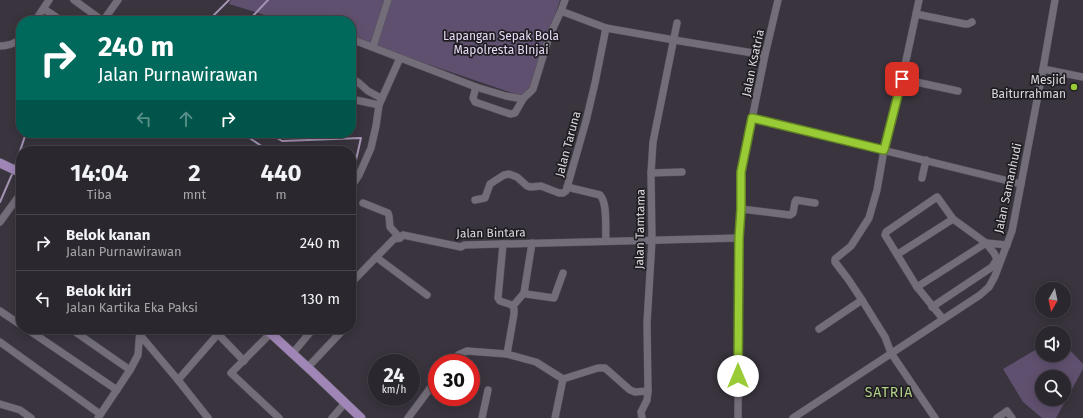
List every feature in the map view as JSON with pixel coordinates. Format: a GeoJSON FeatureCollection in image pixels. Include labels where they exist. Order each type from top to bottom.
{"type":"FeatureCollection","features":[{"type":"Feature","properties":{"kind":"main road"},"geometry":{"type":"LineString","coordinates":[[2,164],[16,171]]}},
{"type":"Feature","properties":{"kind":"main road"},"geometry":{"type":"LineString","coordinates":[[272,334],[361,418]]}},
{"type":"Feature","properties":{"kind":"street"},"geometry":{"type":"LineString","coordinates":[[39,16],[49,0]]}},
{"type":"Feature","properties":{"kind":"street"},"geometry":{"type":"LineString","coordinates":[[74,0],[96,16]]}},
{"type":"Feature","properties":{"kind":"street"},"geometry":{"type":"LineString","coordinates":[[107,16],[118,0]]}},
{"type":"Feature","properties":{"kind":"street"},"geometry":{"type":"LineString","coordinates":[[373,47],[388,0]]}},
{"type":"Feature","properties":{"kind":"street"},"geometry":{"type":"LineString","coordinates":[[476,87],[473,98],[475,102],[510,114],[515,113],[523,99],[533,89],[549,37],[561,11],[564,0]]}},
{"type":"Feature","properties":{"kind":"street","name":"Jalan Ksatria"},"geometry":{"type":"LineString","coordinates":[[738,418],[741,172],[778,0]]}},
{"type":"Feature","properties":{"kind":"street"},"geometry":{"type":"LineString","coordinates":[[918,0],[902,79],[884,150],[877,190],[869,218],[851,246],[835,259],[835,262],[862,300],[885,337],[891,353],[934,418]]}},
{"type":"Feature","properties":{"kind":"street","name":"Jalan Samanhudi"},"geometry":{"type":"LineString","coordinates":[[793,418],[980,295],[989,286],[995,276],[1012,231],[1055,0]]}},
{"type":"Feature","properties":{"kind":"street"},"geometry":{"type":"LineString","coordinates":[[44,9],[54,16]]}},
{"type":"Feature","properties":{"kind":"street"},"geometry":{"type":"LineString","coordinates":[[561,11],[606,28],[765,55]]}},
{"type":"Feature","properties":{"kind":"street"},"geometry":{"type":"LineString","coordinates":[[916,14],[964,24],[972,22]]}},
{"type":"Feature","properties":{"kind":"street","name":"Jalan Tamtama"},"geometry":{"type":"LineString","coordinates":[[642,418],[641,412],[647,400],[648,391],[647,323],[652,240],[651,173],[653,142],[677,23]]}},
{"type":"Feature","properties":{"kind":"street","name":"Jalan Taruna"},"geometry":{"type":"LineString","coordinates":[[606,28],[586,121],[567,187],[602,196],[604,203],[606,241]]}},
{"type":"Feature","properties":{"kind":"street"},"geometry":{"type":"LineString","coordinates":[[356,41],[476,87],[506,96],[523,99]]}},
{"type":"Feature","properties":{"kind":"street"},"geometry":{"type":"LineString","coordinates":[[0,46],[9,46],[16,43]]}},
{"type":"Feature","properties":{"kind":"street"},"geometry":{"type":"LineString","coordinates":[[356,180],[371,148],[380,102],[400,58]]}},
{"type":"Feature","properties":{"kind":"street"},"geometry":{"type":"LineString","coordinates":[[1043,69],[1083,78]]}},
{"type":"Feature","properties":{"kind":"street"},"geometry":{"type":"LineString","coordinates":[[902,79],[958,91]]}},
{"type":"Feature","properties":{"kind":"street"},"geometry":{"type":"LineString","coordinates":[[356,81],[380,102]]}},
{"type":"Feature","properties":{"kind":"street"},"geometry":{"type":"LineString","coordinates":[[356,100],[380,102]]}},
{"type":"Feature","properties":{"kind":"street"},"geometry":{"type":"LineString","coordinates":[[752,118],[1021,184]]}},
{"type":"Feature","properties":{"kind":"street"},"geometry":{"type":"LineString","coordinates":[[922,178],[926,160]]}},
{"type":"Feature","properties":{"kind":"street"},"geometry":{"type":"LineString","coordinates":[[651,173],[682,172]]}},
{"type":"Feature","properties":{"kind":"street"},"geometry":{"type":"LineString","coordinates":[[476,200],[485,198],[489,185],[502,176],[509,174],[514,175],[527,186],[531,187],[541,186],[559,193],[563,193],[567,187]]}},
{"type":"Feature","properties":{"kind":"street"},"geometry":{"type":"LineString","coordinates":[[932,307],[992,267],[997,259],[986,243],[953,219],[938,198],[886,232],[885,235],[918,287],[932,307],[943,319]]}},
{"type":"Feature","properties":{"kind":"street"},"geometry":{"type":"LineString","coordinates":[[0,222],[16,200]]}},
{"type":"Feature","properties":{"kind":"street"},"geometry":{"type":"LineString","coordinates":[[741,209],[790,215],[793,213],[796,200],[815,204]]}},
{"type":"Feature","properties":{"kind":"street"},"geometry":{"type":"LineString","coordinates":[[364,203],[388,214],[391,228],[400,238]]}},
{"type":"Feature","properties":{"kind":"street"},"geometry":{"type":"LineString","coordinates":[[898,254],[953,219]]}},
{"type":"Feature","properties":{"kind":"street","name":"Jalan Bintara"},"geometry":{"type":"LineString","coordinates":[[400,238],[403,236],[461,246],[739,238]]}},
{"type":"Feature","properties":{"kind":"street"},"geometry":{"type":"LineString","coordinates":[[356,278],[394,239],[400,238]]}},
{"type":"Feature","properties":{"kind":"street"},"geometry":{"type":"LineString","coordinates":[[507,354],[514,314],[513,306],[524,293],[532,243]]}},
{"type":"Feature","properties":{"kind":"street"},"geometry":{"type":"LineString","coordinates":[[918,287],[986,243],[1007,245]]}},
{"type":"Feature","properties":{"kind":"street"},"geometry":{"type":"LineString","coordinates":[[503,244],[498,298],[500,301],[513,306]]}},
{"type":"Feature","properties":{"kind":"street"},"geometry":{"type":"LineString","coordinates":[[376,257],[427,295]]}},
{"type":"Feature","properties":{"kind":"street"},"geometry":{"type":"LineString","coordinates":[[986,270],[995,276]]}},
{"type":"Feature","properties":{"kind":"street"},"geometry":{"type":"LineString","coordinates":[[524,293],[554,298],[563,273]]}},
{"type":"Feature","properties":{"kind":"street"},"geometry":{"type":"LineString","coordinates":[[819,329],[862,300]]}},
{"type":"Feature","properties":{"kind":"street"},"geometry":{"type":"LineString","coordinates":[[0,311],[16,322]]}},
{"type":"Feature","properties":{"kind":"street"},"geometry":{"type":"LineString","coordinates":[[33,334],[117,390]]}},
{"type":"Feature","properties":{"kind":"street"},"geometry":{"type":"LineString","coordinates":[[78,334],[130,370]]}},
{"type":"Feature","properties":{"kind":"street"},"geometry":{"type":"LineString","coordinates":[[0,342],[99,416],[130,370],[138,355],[140,334]]}},
{"type":"Feature","properties":{"kind":"street"},"geometry":{"type":"LineString","coordinates":[[142,334],[208,418]]}},
{"type":"Feature","properties":{"kind":"street"},"geometry":{"type":"LineString","coordinates":[[178,380],[218,334],[244,361]]}},
{"type":"Feature","properties":{"kind":"street"},"geometry":{"type":"LineString","coordinates":[[266,334],[244,361],[231,373],[279,418]]}},
{"type":"Feature","properties":{"kind":"street"},"geometry":{"type":"LineString","coordinates":[[292,354],[308,334]]}},
{"type":"Feature","properties":{"kind":"street"},"geometry":{"type":"LineString","coordinates":[[308,367],[339,334]]}},
{"type":"Feature","properties":{"kind":"street"},"geometry":{"type":"LineString","coordinates":[[458,354],[467,351],[507,354],[536,362],[563,379],[598,368],[605,368],[630,390],[635,392],[648,391]]}},
{"type":"Feature","properties":{"kind":"street"},"geometry":{"type":"LineString","coordinates":[[555,418],[563,379]]}},
{"type":"Feature","properties":{"kind":"street"},"geometry":{"type":"LineString","coordinates":[[482,418],[488,390]]}},
{"type":"Feature","properties":{"kind":"street"},"geometry":{"type":"LineString","coordinates":[[408,418],[428,391]]}},
{"type":"Feature","properties":{"kind":"street"},"geometry":{"type":"LineString","coordinates":[[332,418],[345,403]]}},
{"type":"Feature","properties":{"kind":"street"},"geometry":{"type":"LineString","coordinates":[[0,404],[20,410],[31,418]]}},
{"type":"Feature","properties":{"kind":"street"},"geometry":{"type":"LineString","coordinates":[[997,418],[1007,411],[1012,418]]}},
{"type":"Feature","properties":{"kind":"green space","name":"Lapangan Sepak Bola Mapolresta BInjai"},"geometry":{"type":"Polygon","coordinates":[[[231,0],[560,0],[531,91],[521,95],[356,40],[356,16],[268,16],[229,4],[231,0]]]}},
{"type":"Feature","properties":{"kind":"green space"},"geometry":{"type":"Polygon","coordinates":[[[1035,350],[1035,362],[1071,362],[1071,351],[1083,364],[1083,369],[1071,391],[1071,370],[1035,370],[1035,406],[1063,406],[1056,418],[1042,418],[1023,402],[1003,369],[1035,350]]]}},
{"type":"Feature","properties":{"kind":"waterway"},"geometry":{"type":"LineString","coordinates":[[213,16],[229,0]]}},
{"type":"Feature","properties":{"kind":"waterway"},"geometry":{"type":"LineString","coordinates":[[253,16],[268,0]]}},
{"type":"Feature","properties":{"kind":"waterway"},"geometry":{"type":"LineString","coordinates":[[22,146],[24,138]]}},
{"type":"Feature","properties":{"kind":"waterway"},"geometry":{"type":"LineString","coordinates":[[250,138],[262,146]]}},
{"type":"Feature","properties":{"kind":"waterway"},"geometry":{"type":"LineString","coordinates":[[277,138],[282,141],[361,138],[356,160]]}},
{"type":"Feature","properties":{"kind":"waterway"},"geometry":{"type":"LineString","coordinates":[[0,202],[13,172]]}},
{"type":"Feature","properties":{"kind":"place","name":"Mesjid Baiturrahman"},"geometry":{"type":"Point","coordinates":[1074,87]}},
{"type":"Feature","properties":{"kind":"district","name":"SATRIA"},"geometry":{"type":"Point","coordinates":[889,392]}},
{"type":"Feature","properties":{"kind":"route"},"geometry":{"type":"LineString","coordinates":[[738,376],[741,172],[752,118],[884,150],[902,79]]}}]}
